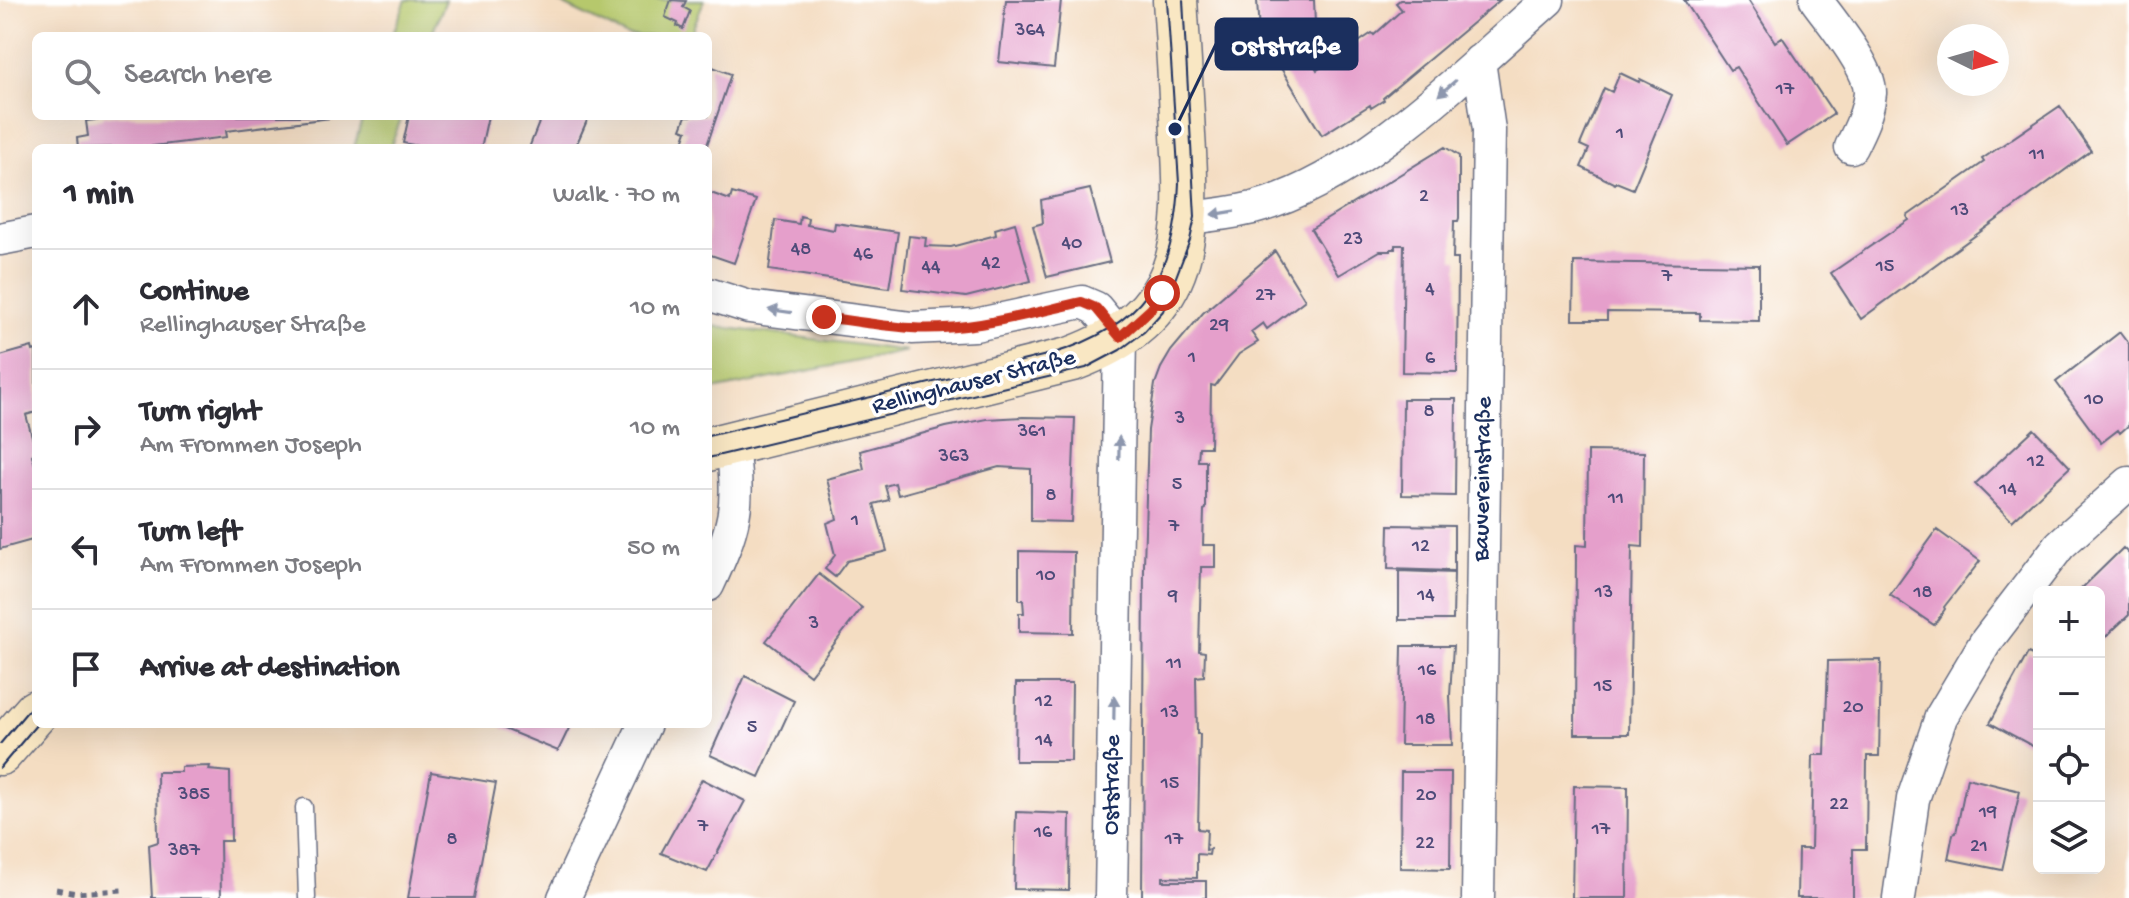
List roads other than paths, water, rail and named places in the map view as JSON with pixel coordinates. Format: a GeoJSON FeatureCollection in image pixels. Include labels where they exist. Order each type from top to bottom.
{"type":"FeatureCollection","features":[{"type":"Feature","properties":{"kind":"main road","name":"Rellinghauser Straße"},"geometry":{"type":"LineString","coordinates":[[720,446],[1046,367],[1097,350],[1120,337],[1151,309],[1179,259],[1186,218],[1175,0]]}},
{"type":"Feature","properties":{"kind":"main road"},"geometry":{"type":"LineString","coordinates":[[0,753],[32,717]]}},
{"type":"Feature","properties":{"kind":"street"},"geometry":{"type":"LineString","coordinates":[[1186,218],[1254,208],[1313,185],[1397,132],[1548,0]]}},
{"type":"Feature","properties":{"kind":"street"},"geometry":{"type":"LineString","coordinates":[[1816,0],[1859,63],[1870,89],[1865,121],[1851,147]]}},
{"type":"Feature","properties":{"kind":"street","name":"Bauvereinstraße"},"geometry":{"type":"LineString","coordinates":[[1478,898],[1489,130],[1479,61]]}},
{"type":"Feature","properties":{"kind":"street"},"geometry":{"type":"LineString","coordinates":[[0,239],[32,233]]}},
{"type":"Feature","properties":{"kind":"street"},"geometry":{"type":"LineString","coordinates":[[712,295],[749,307],[912,328],[975,325],[1082,302],[1096,308],[1120,337]]}},
{"type":"Feature","properties":{"kind":"street","name":"Oststraße"},"geometry":{"type":"LineString","coordinates":[[1111,898],[1120,337]]}},
{"type":"Feature","properties":{"kind":"street"},"geometry":{"type":"LineString","coordinates":[[712,576],[729,540],[737,504],[720,446]]}},
{"type":"Feature","properties":{"kind":"street"},"geometry":{"type":"LineString","coordinates":[[1899,898],[1913,799],[1941,717],[1985,643],[2060,545],[2129,483]]}},
{"type":"Feature","properties":{"kind":"street"},"geometry":{"type":"LineString","coordinates":[[564,898],[643,728]]}},
{"type":"Feature","properties":{"kind":"lane"},"geometry":{"type":"LineString","coordinates":[[304,807],[307,898]]}},
{"type":"Feature","properties":{"kind":"tram line"},"geometry":{"type":"LineString","coordinates":[[712,435],[1051,354],[1109,329],[1130,313],[1148,294],[1161,271],[1176,216],[1179,183],[1167,0]]}},
{"type":"Feature","properties":{"kind":"tram line"},"geometry":{"type":"LineString","coordinates":[[712,457],[1086,368],[1120,350],[1144,332],[1163,311],[1190,240],[1195,217],[1183,0]]}},
{"type":"Feature","properties":{"kind":"tram line"},"geometry":{"type":"LineString","coordinates":[[0,744],[32,706]]}},
{"type":"Feature","properties":{"kind":"tram line"},"geometry":{"type":"LineString","coordinates":[[0,768],[34,728]]}},
{"type":"Feature","properties":{"kind":"place","name":"Oststraße"},"geometry":{"type":"Point","coordinates":[1175,129]}}]}
